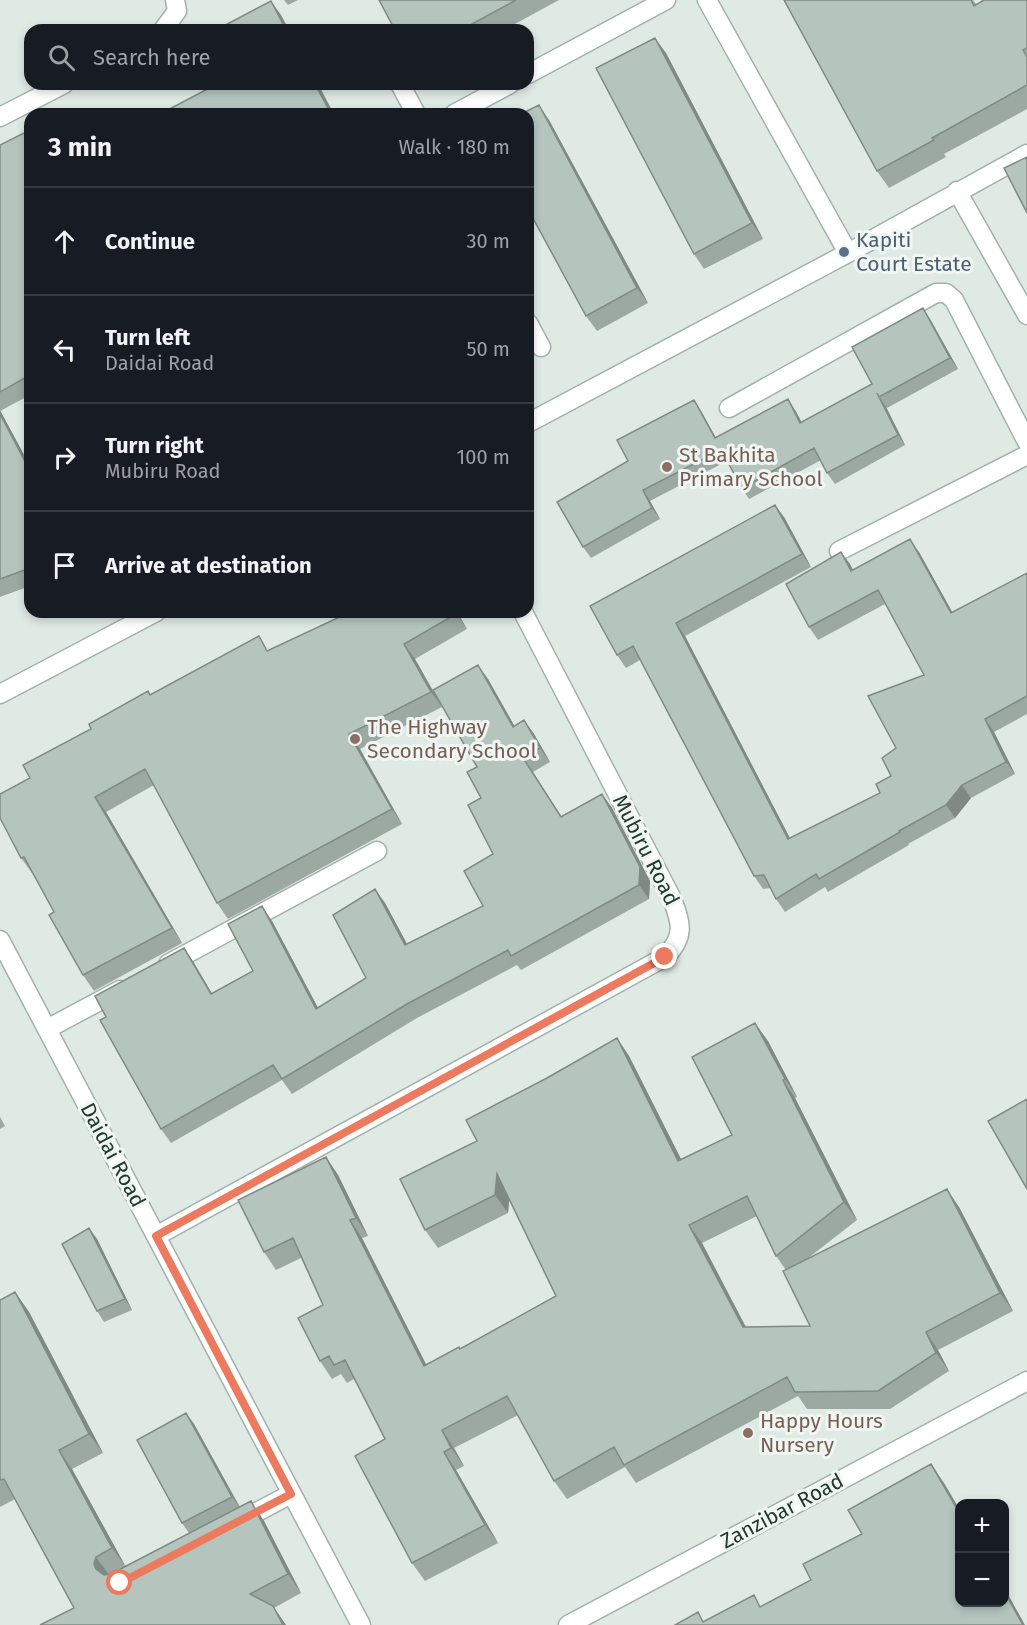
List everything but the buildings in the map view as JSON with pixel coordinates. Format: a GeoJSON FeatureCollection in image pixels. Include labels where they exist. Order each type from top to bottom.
{"type":"FeatureCollection","features":[{"type":"Feature","properties":{"kind":"street"},"geometry":{"type":"LineString","coordinates":[[168,24],[177,11],[175,0]]}},
{"type":"Feature","properties":{"kind":"street"},"geometry":{"type":"LineString","coordinates":[[534,71],[666,0]]}},
{"type":"Feature","properties":{"kind":"street"},"geometry":{"type":"LineString","coordinates":[[707,0],[848,253]]}},
{"type":"Feature","properties":{"kind":"street"},"geometry":{"type":"LineString","coordinates":[[0,117],[52,90]]}},
{"type":"Feature","properties":{"kind":"street"},"geometry":{"type":"LineString","coordinates":[[403,90],[413,108]]}},
{"type":"Feature","properties":{"kind":"street"},"geometry":{"type":"LineString","coordinates":[[465,108],[499,90]]}},
{"type":"Feature","properties":{"kind":"street"},"geometry":{"type":"LineString","coordinates":[[534,420],[848,253],[1027,154]]}},
{"type":"Feature","properties":{"kind":"street"},"geometry":{"type":"LineString","coordinates":[[957,191],[1027,315]]}},
{"type":"Feature","properties":{"kind":"street"},"geometry":{"type":"LineString","coordinates":[[729,408],[936,293],[946,293],[954,300],[1027,442]]}},
{"type":"Feature","properties":{"kind":"street"},"geometry":{"type":"LineString","coordinates":[[534,334],[541,347]]}},
{"type":"Feature","properties":{"kind":"street"},"geometry":{"type":"LineString","coordinates":[[839,551],[1027,455]]}},
{"type":"Feature","properties":{"kind":"street"},"geometry":{"type":"LineString","coordinates":[[0,694],[145,618]]}},
{"type":"Feature","properties":{"kind":"street","name":"Mubiru Road"},"geometry":{"type":"LineString","coordinates":[[156,1236],[665,957],[677,945],[680,921],[672,899],[526,618]]}},
{"type":"Feature","properties":{"kind":"street"},"geometry":{"type":"LineString","coordinates":[[47,1029],[377,851]]}},
{"type":"Feature","properties":{"kind":"street","name":"Daidai Road"},"geometry":{"type":"LineString","coordinates":[[0,939],[361,1625]]}},
{"type":"Feature","properties":{"kind":"street","name":"Zanzibar Road"},"geometry":{"type":"LineString","coordinates":[[568,1625],[1027,1381]]}},
{"type":"Feature","properties":{"kind":"street"},"geometry":{"type":"LineString","coordinates":[[220,1531],[291,1494]]}},
{"type":"Feature","properties":{"kind":"place","name":"Kapiti Court Estate"},"geometry":{"type":"Point","coordinates":[844,252]}},
{"type":"Feature","properties":{"kind":"place","name":"St Bakhita Primary School"},"geometry":{"type":"Point","coordinates":[667,467]}},
{"type":"Feature","properties":{"kind":"place","name":"The Highway Secondary School"},"geometry":{"type":"Point","coordinates":[355,739]}},
{"type":"Feature","properties":{"kind":"place","name":"Happy Hours Nursery"},"geometry":{"type":"Point","coordinates":[748,1433]}},
{"type":"Feature","properties":{"kind":"route"},"geometry":{"type":"LineString","coordinates":[[120,1583],[291,1494],[156,1236],[665,957]]}}]}
